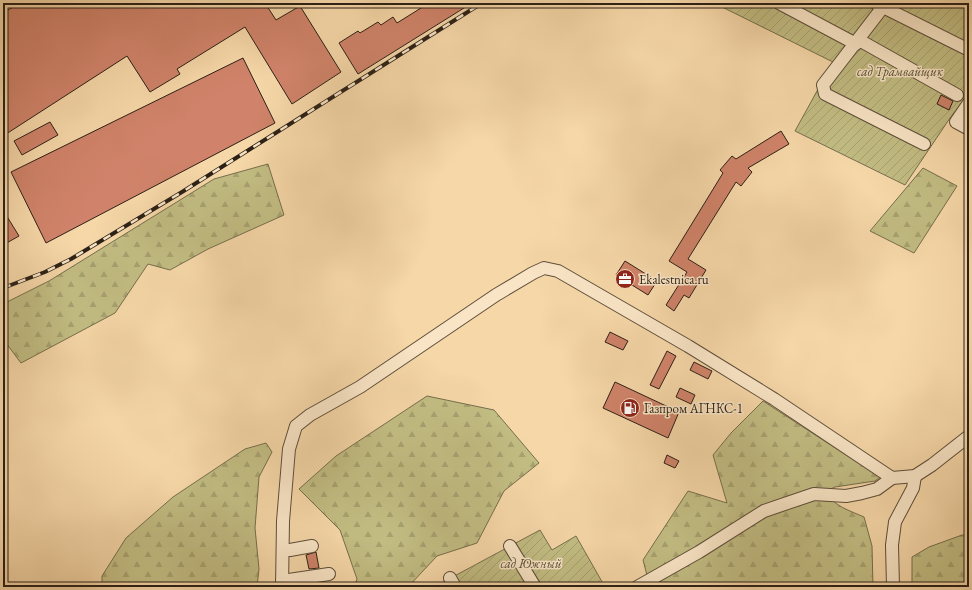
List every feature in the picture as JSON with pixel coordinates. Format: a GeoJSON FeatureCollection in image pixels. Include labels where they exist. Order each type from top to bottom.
{"type":"FeatureCollection","features":[{"type":"Feature","properties":{"kind":"street"},"geometry":{"type":"LineString","coordinates":[[779,3],[957,95]]}},
{"type":"Feature","properties":{"kind":"street"},"geometry":{"type":"LineString","coordinates":[[924,144],[825,94],[823,85],[857,42],[882,4],[969,50]]}},
{"type":"Feature","properties":{"kind":"street"},"geometry":{"type":"LineString","coordinates":[[969,103],[956,122],[969,129]]}},
{"type":"Feature","properties":{"kind":"street"},"geometry":{"type":"LineString","coordinates":[[329,574],[282,584],[283,521],[288,449],[296,426],[310,415],[360,387],[496,295],[544,268],[558,271],[688,346],[774,398],[892,478]]}},
{"type":"Feature","properties":{"kind":"street"},"geometry":{"type":"LineString","coordinates":[[636,587],[698,552],[764,511],[814,494],[846,496],[877,489],[892,478],[915,476],[932,465],[969,436]]}},
{"type":"Feature","properties":{"kind":"street"},"geometry":{"type":"LineString","coordinates":[[892,587],[892,545],[895,522],[914,488],[915,476]]}},
{"type":"Feature","properties":{"kind":"street"},"geometry":{"type":"LineString","coordinates":[[282,550],[312,546]]}},
{"type":"Feature","properties":{"kind":"street"},"geometry":{"type":"LineString","coordinates":[[510,546],[535,587]]}},
{"type":"Feature","properties":{"kind":"green space","name":"сад Трамвайщик"},"geometry":{"type":"Polygon","coordinates":[[[714,3],[969,3],[969,93],[950,118],[905,185],[795,131],[833,62],[714,3]]]}},
{"type":"Feature","properties":{"kind":"green space"},"geometry":{"type":"Polygon","coordinates":[[[268,164],[284,215],[208,249],[170,270],[148,264],[115,313],[21,363],[3,339],[3,304],[49,281],[214,179],[268,164]]]}},
{"type":"Feature","properties":{"kind":"green space"},"geometry":{"type":"Polygon","coordinates":[[[923,168],[957,186],[914,253],[870,231],[923,168]]]}},
{"type":"Feature","properties":{"kind":"green space"},"geometry":{"type":"Polygon","coordinates":[[[427,396],[494,410],[539,463],[504,491],[477,543],[437,556],[408,587],[354,587],[357,579],[340,530],[299,489],[336,456],[427,396]]]}},
{"type":"Feature","properties":{"kind":"green space"},"geometry":{"type":"Polygon","coordinates":[[[763,401],[880,477],[875,481],[835,487],[826,491],[837,504],[864,517],[872,546],[873,587],[650,587],[643,560],[688,491],[727,503],[713,455],[731,433],[763,401]]]}},
{"type":"Feature","properties":{"kind":"green space"},"geometry":{"type":"Polygon","coordinates":[[[266,443],[272,452],[259,477],[255,528],[259,569],[257,587],[102,587],[102,576],[126,538],[173,497],[245,449],[266,443]]]}},
{"type":"Feature","properties":{"kind":"green space","name":"сад Южный"},"geometry":{"type":"Polygon","coordinates":[[[540,530],[552,550],[576,536],[605,587],[434,587],[540,530]]]}},
{"type":"Feature","properties":{"kind":"green space"},"geometry":{"type":"Polygon","coordinates":[[[962,535],[969,535],[969,587],[912,587],[912,557],[929,547],[962,535]]]}},
{"type":"Feature","properties":{"kind":"building"},"geometry":{"type":"Polygon","coordinates":[[[20,3],[265,3],[276,20],[300,6],[341,72],[292,104],[245,27],[177,69],[180,74],[150,92],[127,56],[3,136],[3,13],[20,3]]]}},
{"type":"Feature","properties":{"kind":"building"},"geometry":{"type":"Polygon","coordinates":[[[429,3],[472,3],[358,74],[339,43],[358,31],[360,33],[378,22],[381,25],[393,17],[397,23],[429,3]]]}},
{"type":"Feature","properties":{"kind":"building"},"geometry":{"type":"Polygon","coordinates":[[[243,58],[275,123],[46,243],[11,172],[243,58]]]}},
{"type":"Feature","properties":{"kind":"building"},"geometry":{"type":"Polygon","coordinates":[[[941,95],[953,101],[949,110],[937,104],[941,95]]]}},
{"type":"Feature","properties":{"kind":"building"},"geometry":{"type":"Polygon","coordinates":[[[50,122],[58,135],[22,155],[14,141],[50,122]]]}},
{"type":"Feature","properties":{"kind":"building"},"geometry":{"type":"Polygon","coordinates":[[[781,131],[789,144],[748,168],[752,172],[741,186],[736,182],[688,259],[706,270],[689,298],[684,295],[674,311],[666,305],[687,272],[669,261],[723,173],[720,170],[732,156],[736,159],[781,131]]]}},
{"type":"Feature","properties":{"kind":"building"},"geometry":{"type":"Polygon","coordinates":[[[3,210],[19,236],[3,245],[3,210]]]}},
{"type":"Feature","properties":{"kind":"building"},"geometry":{"type":"Polygon","coordinates":[[[625,261],[657,281],[648,295],[616,275],[625,261]]]}},
{"type":"Feature","properties":{"kind":"building"},"geometry":{"type":"Polygon","coordinates":[[[610,332],[628,341],[623,350],[605,342],[610,332]]]}},
{"type":"Feature","properties":{"kind":"building"},"geometry":{"type":"Polygon","coordinates":[[[667,351],[676,356],[659,389],[650,385],[667,351]]]}},
{"type":"Feature","properties":{"kind":"building"},"geometry":{"type":"Polygon","coordinates":[[[694,362],[712,371],[708,379],[690,370],[694,362]]]}},
{"type":"Feature","properties":{"kind":"building"},"geometry":{"type":"Polygon","coordinates":[[[615,382],[679,412],[668,438],[603,408],[615,382]]]}},
{"type":"Feature","properties":{"kind":"building"},"geometry":{"type":"Polygon","coordinates":[[[680,388],[695,395],[691,404],[676,397],[680,388]]]}},
{"type":"Feature","properties":{"kind":"building"},"geometry":{"type":"Polygon","coordinates":[[[667,455],[679,461],[675,468],[664,463],[667,455]]]}},
{"type":"Feature","properties":{"kind":"building"},"geometry":{"type":"Polygon","coordinates":[[[316,552],[319,568],[309,569],[306,555],[316,552]]]}},
{"type":"Feature","properties":{"kind":"waterway"},"geometry":{"type":"LineString","coordinates":[[3,575],[8,587]]}},
{"type":"Feature","properties":{"kind":"railway"},"geometry":{"type":"LineString","coordinates":[[3,288],[45,272],[71,259],[182,192],[482,3]]}},
{"type":"Feature","properties":{"kind":"place","name":"Ekalestnica.ru"},"geometry":{"type":"Point","coordinates":[625,279]}},
{"type":"Feature","properties":{"kind":"place","name":"Газпром АГНКС-1"},"geometry":{"type":"Point","coordinates":[630,408]}}]}
